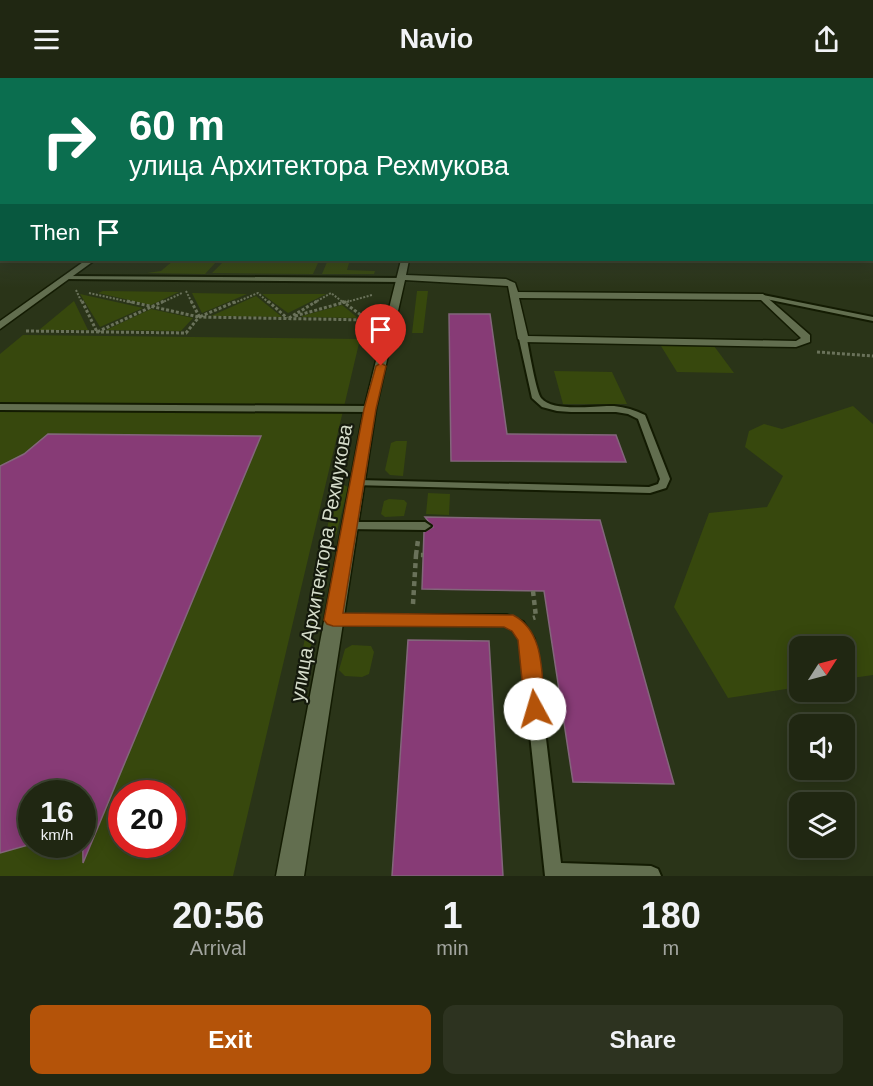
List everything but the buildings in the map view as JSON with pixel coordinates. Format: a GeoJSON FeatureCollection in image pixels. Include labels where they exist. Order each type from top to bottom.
{"type":"FeatureCollection","features":[{"type":"Feature","properties":{"kind":"street"},"geometry":{"type":"LineString","coordinates":[[0,326],[90,261]]}},
{"type":"Feature","properties":{"kind":"street"},"geometry":{"type":"LineString","coordinates":[[403,272],[506,282],[512,285],[523,339],[806,342],[806,337],[763,297],[515,294]]}},
{"type":"Feature","properties":{"kind":"street","name":"улица Архитектора Рехмукова"},"geometry":{"type":"LineString","coordinates":[[290,876],[370,409],[403,272]]}},
{"type":"Feature","properties":{"kind":"lane"},"geometry":{"type":"LineString","coordinates":[[67,277],[403,272]]}},
{"type":"Feature","properties":{"kind":"lane"},"geometry":{"type":"LineString","coordinates":[[763,297],[873,319]]}},
{"type":"Feature","properties":{"kind":"lane"},"geometry":{"type":"LineString","coordinates":[[358,483],[650,490],[662,486],[665,479],[642,417],[635,412],[621,409],[552,408],[541,405],[536,398],[523,339]]}},
{"type":"Feature","properties":{"kind":"lane"},"geometry":{"type":"LineString","coordinates":[[0,407],[370,409]]}},
{"type":"Feature","properties":{"kind":"lane"},"geometry":{"type":"LineString","coordinates":[[349,526],[425,526]]}},
{"type":"Feature","properties":{"kind":"lane"},"geometry":{"type":"LineString","coordinates":[[333,620],[507,620],[518,626],[527,639],[553,872],[651,876]]}},
{"type":"Feature","properties":{"kind":"path"},"geometry":{"type":"LineString","coordinates":[[340,261],[353,262]]}},
{"type":"Feature","properties":{"kind":"path"},"geometry":{"type":"LineString","coordinates":[[97,332],[76,290],[199,317],[368,320],[331,293],[288,318]]}},
{"type":"Feature","properties":{"kind":"path"},"geometry":{"type":"LineString","coordinates":[[97,332],[186,291]]}},
{"type":"Feature","properties":{"kind":"path"},"geometry":{"type":"LineString","coordinates":[[26,331],[186,333],[199,317],[258,293],[288,318]]}},
{"type":"Feature","properties":{"kind":"path"},"geometry":{"type":"LineString","coordinates":[[288,318],[376,294]]}},
{"type":"Feature","properties":{"kind":"path"},"geometry":{"type":"LineString","coordinates":[[800,343],[818,352],[873,356]]}},
{"type":"Feature","properties":{"kind":"path"},"geometry":{"type":"LineString","coordinates":[[412,620],[416,555],[423,555]]}},
{"type":"Feature","properties":{"kind":"path"},"geometry":{"type":"LineString","coordinates":[[533,591],[536,617]]}},
{"type":"Feature","properties":{"kind":"green space"},"geometry":{"type":"Polygon","coordinates":[[[173,261],[217,261],[205,274],[147,273],[161,271],[173,261]]]}},
{"type":"Feature","properties":{"kind":"green space"},"geometry":{"type":"Polygon","coordinates":[[[327,262],[349,263],[347,270],[375,271],[374,274],[322,274],[327,262]]]}},
{"type":"Feature","properties":{"kind":"green space"},"geometry":{"type":"Polygon","coordinates":[[[222,263],[318,263],[313,274],[212,273],[222,263]]]}},
{"type":"Feature","properties":{"kind":"green space"},"geometry":{"type":"Polygon","coordinates":[[[103,291],[179,292],[151,305],[98,293],[103,291]]]}},
{"type":"Feature","properties":{"kind":"green space"},"geometry":{"type":"Polygon","coordinates":[[[417,291],[428,291],[423,333],[412,333],[417,291]]]}},
{"type":"Feature","properties":{"kind":"green space"},"geometry":{"type":"Polygon","coordinates":[[[192,293],[247,294],[202,313],[192,293]]]}},
{"type":"Feature","properties":{"kind":"green space"},"geometry":{"type":"Polygon","coordinates":[[[80,294],[143,308],[100,327],[80,294]]]}},
{"type":"Feature","properties":{"kind":"green space"},"geometry":{"type":"Polygon","coordinates":[[[262,294],[326,294],[288,313],[262,294]]]}},
{"type":"Feature","properties":{"kind":"green space"},"geometry":{"type":"Polygon","coordinates":[[[256,296],[282,317],[211,316],[256,296]]]}},
{"type":"Feature","properties":{"kind":"green space"},"geometry":{"type":"Polygon","coordinates":[[[74,301],[88,330],[39,330],[74,301]]]}},
{"type":"Feature","properties":{"kind":"green space"},"geometry":{"type":"Polygon","coordinates":[[[342,305],[358,318],[302,317],[302,316],[342,305]]]}},
{"type":"Feature","properties":{"kind":"green space"},"geometry":{"type":"Polygon","coordinates":[[[151,309],[193,318],[181,331],[106,330],[151,309]]]}},
{"type":"Feature","properties":{"kind":"green space"},"geometry":{"type":"Polygon","coordinates":[[[23,335],[360,339],[233,876],[0,876],[0,354],[23,335]]]}},
{"type":"Feature","properties":{"kind":"green space"},"geometry":{"type":"Polygon","coordinates":[[[661,346],[714,346],[734,373],[677,372],[661,346]]]}},
{"type":"Feature","properties":{"kind":"green space"},"geometry":{"type":"Polygon","coordinates":[[[554,371],[612,372],[627,404],[563,404],[554,371]]]}},
{"type":"Feature","properties":{"kind":"green space"},"geometry":{"type":"Polygon","coordinates":[[[853,406],[873,424],[873,675],[855,678],[855,636],[789,636],[789,689],[728,698],[674,607],[709,513],[767,507],[783,476],[745,447],[749,431],[764,424],[782,429],[853,406]]]}},
{"type":"Feature","properties":{"kind":"green space"},"geometry":{"type":"Polygon","coordinates":[[[407,441],[403,476],[390,475],[385,470],[391,443],[407,441]]]}},
{"type":"Feature","properties":{"kind":"green space"},"geometry":{"type":"Polygon","coordinates":[[[337,482],[348,487],[336,536],[332,541],[324,543],[337,482]]]}},
{"type":"Feature","properties":{"kind":"green space"},"geometry":{"type":"Polygon","coordinates":[[[428,493],[450,494],[449,515],[426,514],[428,493]]]}},
{"type":"Feature","properties":{"kind":"green space"},"geometry":{"type":"Polygon","coordinates":[[[404,500],[407,503],[404,516],[385,517],[381,514],[384,501],[404,500]]]}},
{"type":"Feature","properties":{"kind":"green space"},"geometry":{"type":"Polygon","coordinates":[[[321,562],[327,566],[305,676],[296,681],[321,562]]]}},
{"type":"Feature","properties":{"kind":"green space"},"geometry":{"type":"Polygon","coordinates":[[[352,645],[371,646],[374,652],[369,674],[362,677],[345,676],[339,670],[345,649],[352,645]]]}},
{"type":"Feature","properties":{"kind":"route"},"geometry":{"type":"LineString","coordinates":[[381,366],[370,409],[333,620],[507,620],[518,626],[527,639],[535,709]]}}]}
